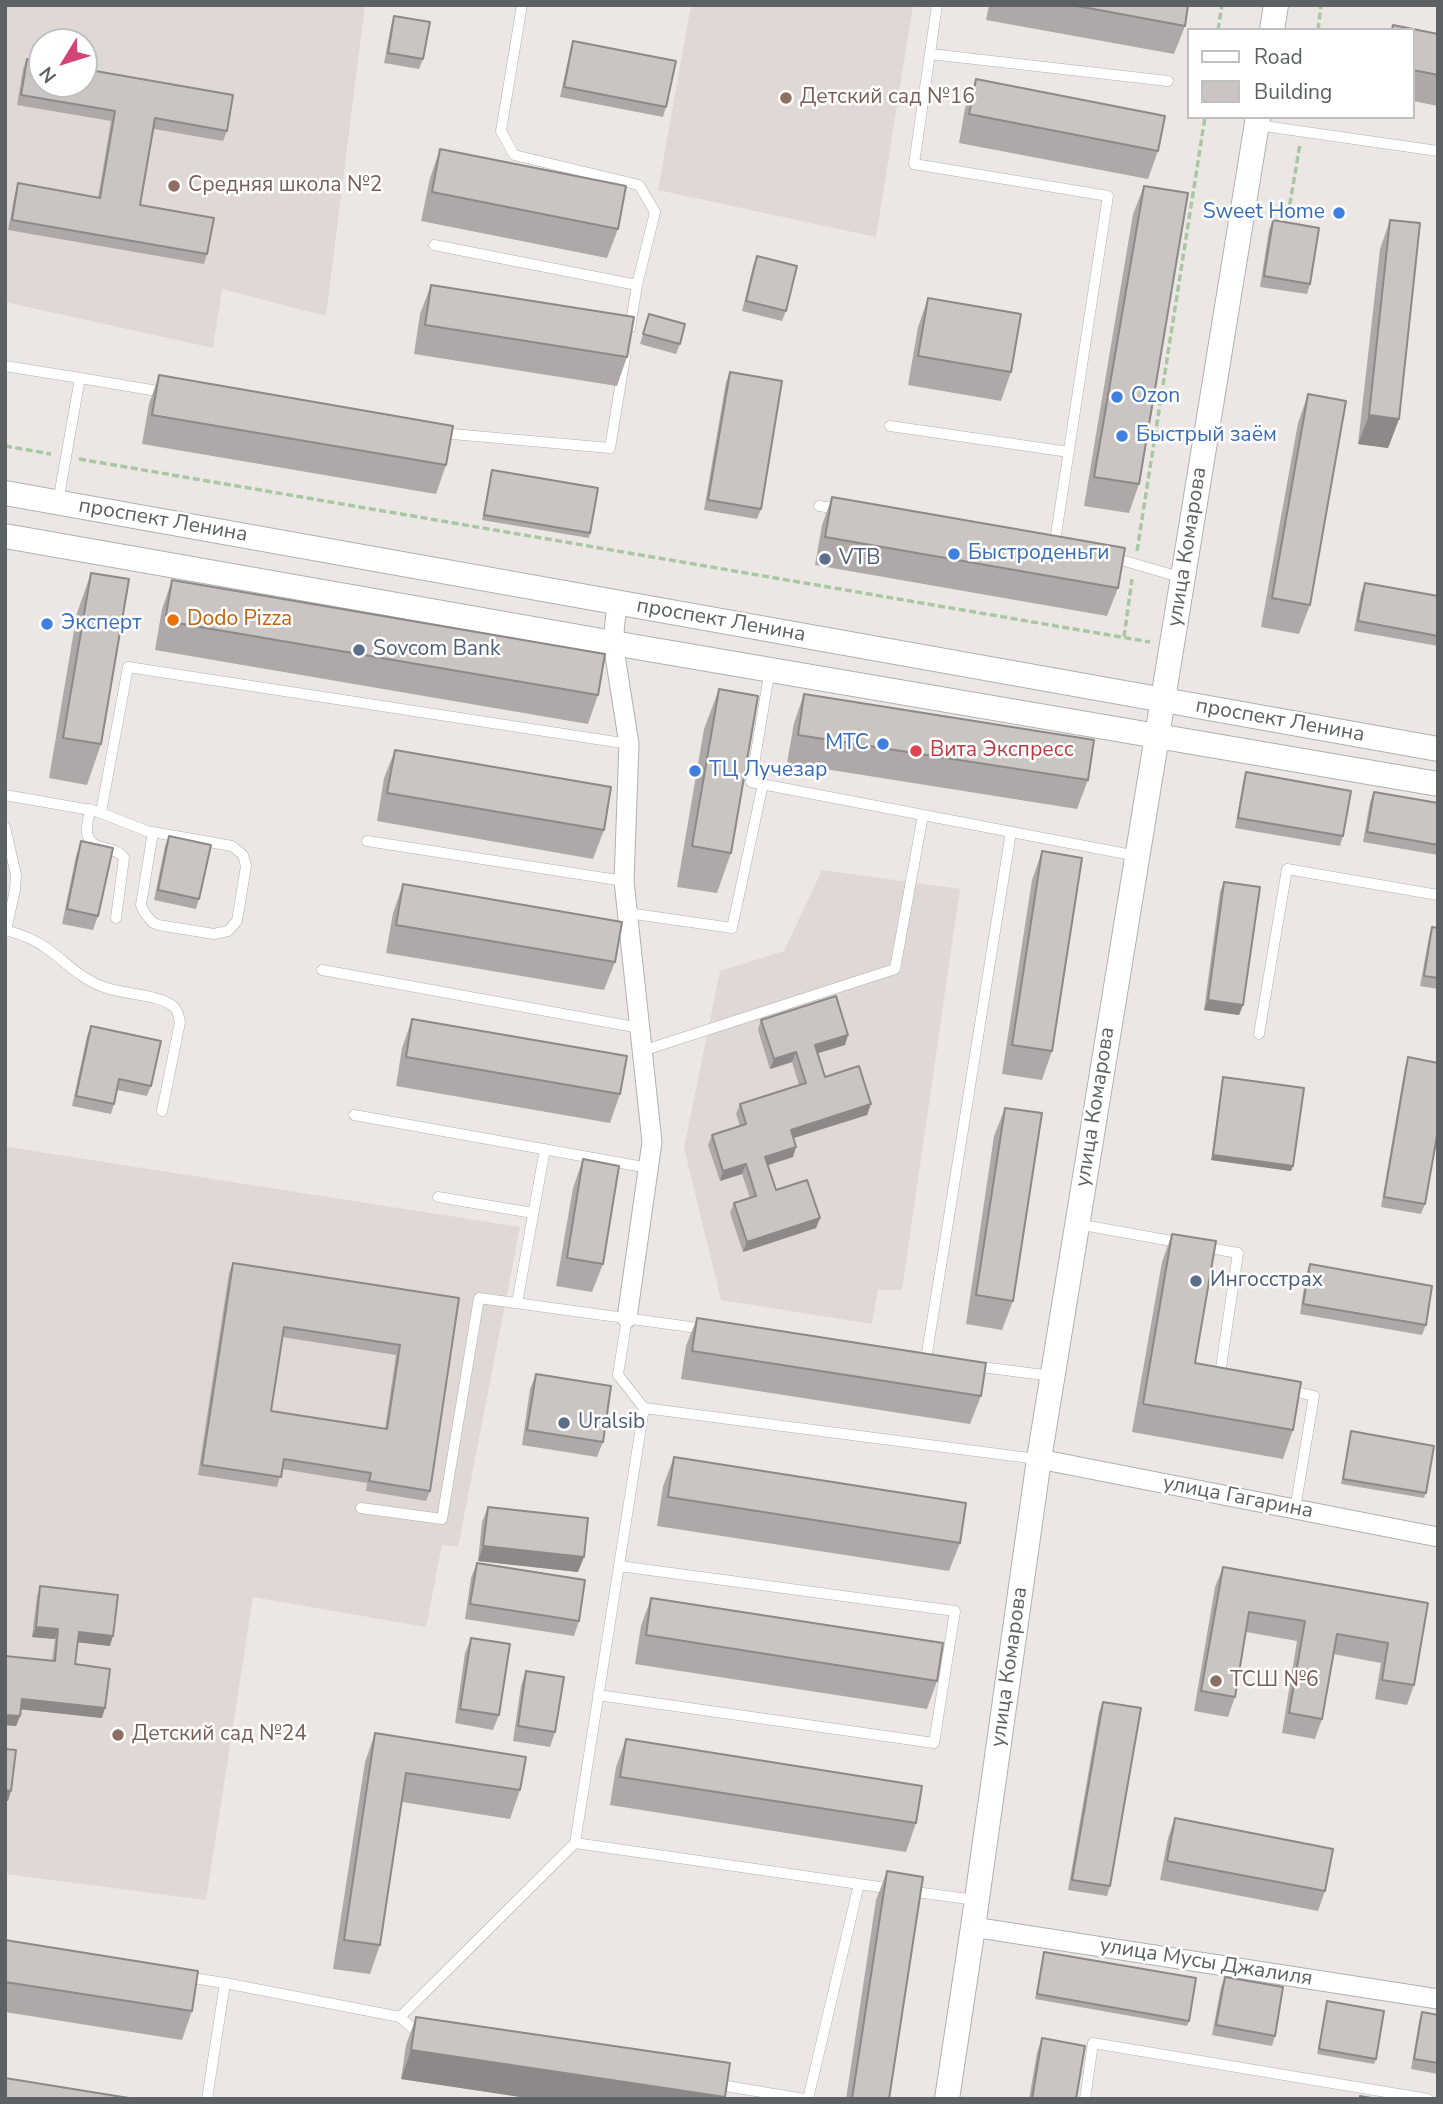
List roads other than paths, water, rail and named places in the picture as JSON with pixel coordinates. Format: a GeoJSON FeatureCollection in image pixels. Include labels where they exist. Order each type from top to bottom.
{"type":"FeatureCollection","features":[{"type":"Feature","properties":{"kind":"street"},"geometry":{"type":"LineString","coordinates":[[1272,28],[1276,5]]}},
{"type":"Feature","properties":{"kind":"street","name":"улица Комарова"},"geometry":{"type":"LineString","coordinates":[[947,2099],[1052,1376],[1257,121]]}},
{"type":"Feature","properties":{"kind":"street","name":"проспект Ленина"},"geometry":{"type":"LineString","coordinates":[[6,496],[58,502],[1438,749]]}},
{"type":"Feature","properties":{"kind":"street","name":"проспект Ленина"},"geometry":{"type":"LineString","coordinates":[[5,536],[1438,784]]}},
{"type":"Feature","properties":{"kind":"street"},"geometry":{"type":"LineString","coordinates":[[617,602],[613,643],[629,744],[624,881],[652,1143],[627,1318]]}},
{"type":"Feature","properties":{"kind":"street","name":"улица Гагарина"},"geometry":{"type":"LineString","coordinates":[[1039,1459],[1438,1537]]}},
{"type":"Feature","properties":{"kind":"street","name":"улица Мусы Джалиля"},"geometry":{"type":"LineString","coordinates":[[973,1927],[1438,1999]]}},
{"type":"Feature","properties":{"kind":"lane"},"geometry":{"type":"LineString","coordinates":[[433,432],[610,448],[637,285],[655,212],[639,185],[514,155],[501,131],[522,5]]}},
{"type":"Feature","properties":{"kind":"lane"},"geometry":{"type":"LineString","coordinates":[[937,5],[914,164],[1108,197],[1055,541]]}},
{"type":"Feature","properties":{"kind":"lane"},"geometry":{"type":"LineString","coordinates":[[930,54],[1168,81]]}},
{"type":"Feature","properties":{"kind":"lane"},"geometry":{"type":"LineString","coordinates":[[1257,121],[1302,132],[1438,151]]}},
{"type":"Feature","properties":{"kind":"lane"},"geometry":{"type":"LineString","coordinates":[[434,245],[637,285]]}},
{"type":"Feature","properties":{"kind":"lane"},"geometry":{"type":"LineString","coordinates":[[5,366],[175,394]]}},
{"type":"Feature","properties":{"kind":"lane"},"geometry":{"type":"LineString","coordinates":[[58,502],[80,379]]}},
{"type":"Feature","properties":{"kind":"lane"},"geometry":{"type":"LineString","coordinates":[[890,426],[1069,452]]}},
{"type":"Feature","properties":{"kind":"lane"},"geometry":{"type":"LineString","coordinates":[[819,506],[846,510]]}},
{"type":"Feature","properties":{"kind":"lane"},"geometry":{"type":"LineString","coordinates":[[1042,540],[1069,545]]}},
{"type":"Feature","properties":{"kind":"lane"},"geometry":{"type":"LineString","coordinates":[[1095,553],[1182,578]]}},
{"type":"Feature","properties":{"kind":"lane"},"geometry":{"type":"LineString","coordinates":[[116,918],[124,858],[114,849],[99,846],[89,839],[87,832],[96,811],[128,667],[629,744]]}},
{"type":"Feature","properties":{"kind":"lane"},"geometry":{"type":"LineString","coordinates":[[770,669],[751,782],[1137,856]]}},
{"type":"Feature","properties":{"kind":"lane"},"geometry":{"type":"LineString","coordinates":[[628,913],[732,928],[763,784]]}},
{"type":"Feature","properties":{"kind":"lane"},"geometry":{"type":"LineString","coordinates":[[5,795],[96,811],[141,829],[232,846],[243,855],[246,866],[237,921],[228,931],[203,933],[158,925],[147,918],[141,905],[153,832]]}},
{"type":"Feature","properties":{"kind":"lane"},"geometry":{"type":"LineString","coordinates":[[642,1051],[895,969],[923,815]]}},
{"type":"Feature","properties":{"kind":"lane"},"geometry":{"type":"LineString","coordinates":[[5,827],[16,875],[6,930],[41,944],[94,984],[163,1001],[173,1006],[178,1014],[180,1022],[162,1111]]}},
{"type":"Feature","properties":{"kind":"lane"},"geometry":{"type":"LineString","coordinates":[[926,1359],[1011,832]]}},
{"type":"Feature","properties":{"kind":"lane"},"geometry":{"type":"LineString","coordinates":[[368,841],[624,881]]}},
{"type":"Feature","properties":{"kind":"lane"},"geometry":{"type":"LineString","coordinates":[[1259,1034],[1287,869],[1438,895]]}},
{"type":"Feature","properties":{"kind":"lane"},"geometry":{"type":"LineString","coordinates":[[321,970],[640,1028]]}},
{"type":"Feature","properties":{"kind":"lane"},"geometry":{"type":"LineString","coordinates":[[354,1115],[649,1168]]}},
{"type":"Feature","properties":{"kind":"lane"},"geometry":{"type":"LineString","coordinates":[[517,1303],[545,1149]]}},
{"type":"Feature","properties":{"kind":"lane"},"geometry":{"type":"LineString","coordinates":[[438,1197],[533,1213]]}},
{"type":"Feature","properties":{"kind":"lane"},"geometry":{"type":"LineString","coordinates":[[1077,1224],[1238,1253],[1220,1374],[1234,1377]]}},
{"type":"Feature","properties":{"kind":"lane"},"geometry":{"type":"LineString","coordinates":[[361,1508],[442,1519],[479,1298],[723,1331]]}},
{"type":"Feature","properties":{"kind":"lane"},"geometry":{"type":"LineString","coordinates":[[627,1318],[618,1375],[644,1409],[1039,1459]]}},
{"type":"Feature","properties":{"kind":"lane"},"geometry":{"type":"LineString","coordinates":[[913,1357],[939,1361]]}},
{"type":"Feature","properties":{"kind":"lane"},"geometry":{"type":"LineString","coordinates":[[964,1364],[1052,1376]]}},
{"type":"Feature","properties":{"kind":"lane"},"geometry":{"type":"LineString","coordinates":[[1273,1386],[1314,1396],[1295,1509]]}},
{"type":"Feature","properties":{"kind":"lane"},"geometry":{"type":"LineString","coordinates":[[400,2017],[575,1843],[644,1409]]}},
{"type":"Feature","properties":{"kind":"lane"},"geometry":{"type":"LineString","coordinates":[[598,1695],[933,1743],[955,1611],[619,1566]]}},
{"type":"Feature","properties":{"kind":"lane"},"geometry":{"type":"LineString","coordinates":[[575,1843],[977,1900]]}},
{"type":"Feature","properties":{"kind":"lane"},"geometry":{"type":"LineString","coordinates":[[709,2084],[806,2099],[859,1884]]}},
{"type":"Feature","properties":{"kind":"lane"},"geometry":{"type":"LineString","coordinates":[[170,1975],[400,2017],[424,2038]]}},
{"type":"Feature","properties":{"kind":"lane"},"geometry":{"type":"LineString","coordinates":[[207,2099],[225,1983]]}},
{"type":"Feature","properties":{"kind":"lane"},"geometry":{"type":"LineString","coordinates":[[1085,2099],[1093,2043],[1428,2099]]}},
{"type":"Feature","properties":{"kind":"place","name":"Детский сад №16"},"geometry":{"type":"Point","coordinates":[786,98]}},
{"type":"Feature","properties":{"kind":"place","name":"Средняя школа №2"},"geometry":{"type":"Point","coordinates":[174,186]}},
{"type":"Feature","properties":{"kind":"place","name":"Sweet Home"},"geometry":{"type":"Point","coordinates":[1339,213]}},
{"type":"Feature","properties":{"kind":"place","name":"Ozon"},"geometry":{"type":"Point","coordinates":[1117,397]}},
{"type":"Feature","properties":{"kind":"place","name":"Быстрый заём"},"geometry":{"type":"Point","coordinates":[1122,436]}},
{"type":"Feature","properties":{"kind":"place","name":"Быстроденьги"},"geometry":{"type":"Point","coordinates":[954,554]}},
{"type":"Feature","properties":{"kind":"place","name":"VTB"},"geometry":{"type":"Point","coordinates":[825,559]}},
{"type":"Feature","properties":{"kind":"place","name":"Dodo Pizza"},"geometry":{"type":"Point","coordinates":[173,620]}},
{"type":"Feature","properties":{"kind":"place","name":"Эксперт"},"geometry":{"type":"Point","coordinates":[47,624]}},
{"type":"Feature","properties":{"kind":"place","name":"Sovcom Bank"},"geometry":{"type":"Point","coordinates":[359,650]}},
{"type":"Feature","properties":{"kind":"place","name":"МТС"},"geometry":{"type":"Point","coordinates":[883,744]}},
{"type":"Feature","properties":{"kind":"place","name":"Вита Экспресс"},"geometry":{"type":"Point","coordinates":[916,751]}},
{"type":"Feature","properties":{"kind":"place","name":"ТЦ Лучезар"},"geometry":{"type":"Point","coordinates":[695,771]}},
{"type":"Feature","properties":{"kind":"place","name":"Ингосстрах"},"geometry":{"type":"Point","coordinates":[1196,1281]}},
{"type":"Feature","properties":{"kind":"place","name":"Uralsib"},"geometry":{"type":"Point","coordinates":[564,1423]}},
{"type":"Feature","properties":{"kind":"place","name":"ТСШ №6"},"geometry":{"type":"Point","coordinates":[1216,1681]}},
{"type":"Feature","properties":{"kind":"place","name":"Детский сад №24"},"geometry":{"type":"Point","coordinates":[118,1735]}}]}
